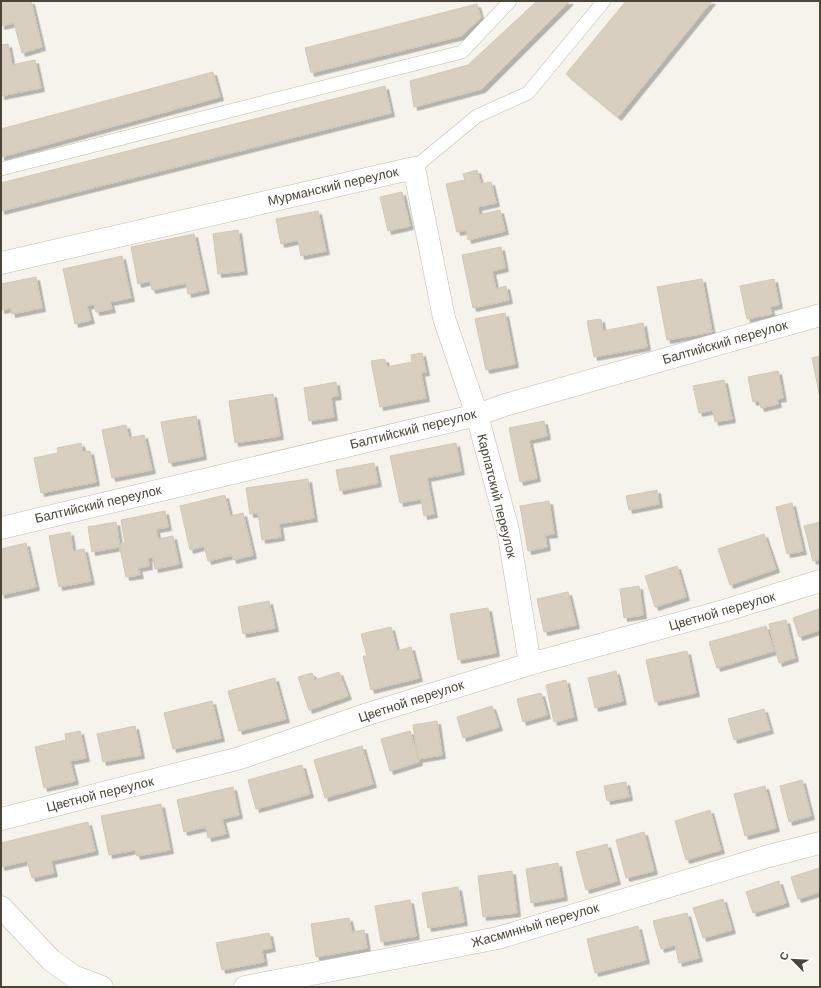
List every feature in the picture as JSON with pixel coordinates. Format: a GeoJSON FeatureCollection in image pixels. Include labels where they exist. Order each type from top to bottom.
{"type":"FeatureCollection","features":[{"type":"Feature","properties":{"kind":"street","name":"Мурманский переулок"},"geometry":{"type":"LineString","coordinates":[[1,263],[414,168]]}},
{"type":"Feature","properties":{"kind":"street","name":"Карпатский переулок"},"geometry":{"type":"LineString","coordinates":[[414,168],[444,318],[477,414],[508,530],[530,664]]}},
{"type":"Feature","properties":{"kind":"street","name":"Балтийский переулок"},"geometry":{"type":"LineString","coordinates":[[1,528],[477,414],[820,314]]}},
{"type":"Feature","properties":{"kind":"street","name":"Цветной переулок"},"geometry":{"type":"LineString","coordinates":[[1,819],[240,758],[371,713],[530,664],[727,610],[820,581]]}},
{"type":"Feature","properties":{"kind":"street","name":"Жасминный переулок"},"geometry":{"type":"LineString","coordinates":[[245,987],[498,938],[769,856],[820,843]]}},
{"type":"Feature","properties":{"kind":"street"},"geometry":{"type":"LineString","coordinates":[[1,906],[51,960],[73,976],[102,987]]}},
{"type":"Feature","properties":{"kind":"lane"},"geometry":{"type":"LineString","coordinates":[[1,169],[462,52],[510,1]]}},
{"type":"Feature","properties":{"kind":"lane","name":"Мурманский переулок"},"geometry":{"type":"LineString","coordinates":[[414,168],[477,116],[528,93],[604,1]]}},
{"type":"Feature","properties":{"kind":"building"},"geometry":{"type":"Polygon","coordinates":[[[1,1],[31,1],[42,47],[22,53],[14,23],[1,26],[1,1]]]}},
{"type":"Feature","properties":{"kind":"building"},"geometry":{"type":"Polygon","coordinates":[[[537,1],[570,1],[482,89],[414,107],[410,81],[468,65],[537,1]]]}},
{"type":"Feature","properties":{"kind":"building"},"geometry":{"type":"Polygon","coordinates":[[[626,1],[712,1],[618,117],[566,74],[626,1]]]}},
{"type":"Feature","properties":{"kind":"building"},"geometry":{"type":"Polygon","coordinates":[[[477,4],[481,18],[461,36],[311,73],[305,48],[477,4]]]}},
{"type":"Feature","properties":{"kind":"building"},"geometry":{"type":"Polygon","coordinates":[[[8,44],[12,65],[35,60],[41,88],[1,96],[1,45],[8,44]]]}},
{"type":"Feature","properties":{"kind":"building"},"geometry":{"type":"Polygon","coordinates":[[[213,72],[220,97],[1,157],[1,129],[213,72]]]}},
{"type":"Feature","properties":{"kind":"building"},"geometry":{"type":"Polygon","coordinates":[[[385,86],[391,113],[1,211],[1,183],[385,86]]]}},
{"type":"Feature","properties":{"kind":"building"},"geometry":{"type":"Polygon","coordinates":[[[477,170],[481,184],[491,182],[496,203],[478,207],[479,215],[500,210],[505,231],[468,240],[466,230],[457,232],[446,184],[465,180],[463,174],[477,170]]]}},
{"type":"Feature","properties":{"kind":"building"},"geometry":{"type":"Polygon","coordinates":[[[402,192],[410,226],[388,231],[380,197],[402,192]]]}},
{"type":"Feature","properties":{"kind":"building"},"geometry":{"type":"Polygon","coordinates":[[[318,211],[326,251],[301,256],[298,240],[281,244],[276,219],[318,211]]]}},
{"type":"Feature","properties":{"kind":"building"},"geometry":{"type":"Polygon","coordinates":[[[238,230],[244,271],[218,274],[213,234],[238,230]]]}},
{"type":"Feature","properties":{"kind":"building"},"geometry":{"type":"Polygon","coordinates":[[[194,234],[206,290],[188,294],[186,283],[152,290],[150,281],[138,284],[131,247],[194,234]]]}},
{"type":"Feature","properties":{"kind":"building"},"geometry":{"type":"Polygon","coordinates":[[[501,247],[505,268],[492,271],[496,289],[506,286],[509,300],[473,308],[462,255],[501,247]]]}},
{"type":"Feature","properties":{"kind":"building"},"geometry":{"type":"Polygon","coordinates":[[[122,256],[131,298],[110,302],[112,309],[96,312],[94,304],[87,306],[91,320],[75,324],[63,269],[122,256]]]}},
{"type":"Feature","properties":{"kind":"building"},"geometry":{"type":"Polygon","coordinates":[[[36,277],[42,308],[12,314],[11,308],[1,310],[1,284],[36,277]]]}},
{"type":"Feature","properties":{"kind":"building"},"geometry":{"type":"Polygon","coordinates":[[[702,279],[712,332],[667,340],[657,287],[702,279]]]}},
{"type":"Feature","properties":{"kind":"building"},"geometry":{"type":"Polygon","coordinates":[[[774,279],[779,305],[770,307],[772,314],[747,319],[740,286],[774,279]]]}},
{"type":"Feature","properties":{"kind":"building"},"geometry":{"type":"Polygon","coordinates":[[[505,313],[515,364],[486,370],[475,319],[505,313]]]}},
{"type":"Feature","properties":{"kind":"building"},"geometry":{"type":"Polygon","coordinates":[[[601,319],[603,331],[643,323],[647,347],[594,357],[587,321],[601,319]]]}},
{"type":"Feature","properties":{"kind":"building"},"geometry":{"type":"Polygon","coordinates":[[[422,353],[426,372],[421,373],[426,398],[380,407],[371,361],[385,359],[387,367],[412,362],[411,355],[422,353]]]}},
{"type":"Feature","properties":{"kind":"building"},"geometry":{"type":"Polygon","coordinates":[[[820,356],[820,398],[812,358],[820,356]]]}},
{"type":"Feature","properties":{"kind":"building"},"geometry":{"type":"Polygon","coordinates":[[[778,371],[783,398],[777,399],[778,404],[761,408],[759,401],[753,402],[748,377],[778,371]]]}},
{"type":"Feature","properties":{"kind":"building"},"geometry":{"type":"Polygon","coordinates":[[[724,380],[732,419],[715,422],[713,410],[699,413],[693,386],[724,380]]]}},
{"type":"Feature","properties":{"kind":"building"},"geometry":{"type":"Polygon","coordinates":[[[336,382],[338,396],[331,397],[334,417],[309,421],[304,388],[336,382]]]}},
{"type":"Feature","properties":{"kind":"building"},"geometry":{"type":"Polygon","coordinates":[[[273,394],[280,436],[235,443],[229,401],[273,394]]]}},
{"type":"Feature","properties":{"kind":"building"},"geometry":{"type":"Polygon","coordinates":[[[196,416],[203,456],[169,463],[161,422],[196,416]]]}},
{"type":"Feature","properties":{"kind":"building"},"geometry":{"type":"Polygon","coordinates":[[[544,421],[547,436],[529,440],[537,478],[520,482],[509,428],[544,421]]]}},
{"type":"Feature","properties":{"kind":"building"},"geometry":{"type":"Polygon","coordinates":[[[126,425],[129,438],[144,435],[152,470],[112,478],[102,430],[126,425]]]}},
{"type":"Feature","properties":{"kind":"building"},"geometry":{"type":"Polygon","coordinates":[[[81,443],[83,452],[90,451],[96,482],[41,493],[34,458],[58,453],[57,448],[81,443]]]}},
{"type":"Feature","properties":{"kind":"building"},"geometry":{"type":"Polygon","coordinates":[[[456,443],[461,471],[427,478],[434,514],[424,516],[421,499],[400,503],[390,456],[456,443]]]}},
{"type":"Feature","properties":{"kind":"building"},"geometry":{"type":"Polygon","coordinates":[[[374,463],[378,483],[340,491],[336,470],[374,463]]]}},
{"type":"Feature","properties":{"kind":"building"},"geometry":{"type":"Polygon","coordinates":[[[308,479],[314,518],[279,524],[281,537],[262,540],[258,513],[250,514],[246,488],[308,479]]]}},
{"type":"Feature","properties":{"kind":"building"},"geometry":{"type":"Polygon","coordinates":[[[657,490],[659,504],[629,510],[626,496],[657,490]]]}},
{"type":"Feature","properties":{"kind":"building"},"geometry":{"type":"Polygon","coordinates":[[[225,495],[230,516],[243,513],[253,555],[233,560],[232,555],[208,561],[204,546],[190,550],[180,506],[225,495]]]}},
{"type":"Feature","properties":{"kind":"building"},"geometry":{"type":"Polygon","coordinates":[[[549,501],[554,534],[545,535],[547,547],[528,551],[520,506],[549,501]]]}},
{"type":"Feature","properties":{"kind":"building"},"geometry":{"type":"Polygon","coordinates":[[[792,503],[803,551],[787,554],[776,507],[792,503]]]}},
{"type":"Feature","properties":{"kind":"building"},"geometry":{"type":"Polygon","coordinates":[[[165,511],[168,527],[156,529],[158,539],[173,536],[179,564],[155,569],[153,557],[148,558],[149,566],[138,568],[140,575],[126,577],[119,544],[125,542],[121,520],[165,511]]]}},
{"type":"Feature","properties":{"kind":"building"},"geometry":{"type":"Polygon","coordinates":[[[116,522],[120,547],[92,552],[88,527],[116,522]]]}},
{"type":"Feature","properties":{"kind":"building"},"geometry":{"type":"Polygon","coordinates":[[[820,522],[820,559],[813,561],[804,526],[820,522]]]}},
{"type":"Feature","properties":{"kind":"building"},"geometry":{"type":"Polygon","coordinates":[[[70,532],[73,551],[84,549],[91,581],[59,587],[49,536],[70,532]]]}},
{"type":"Feature","properties":{"kind":"building"},"geometry":{"type":"Polygon","coordinates":[[[764,534],[776,569],[730,585],[718,549],[764,534]]]}},
{"type":"Feature","properties":{"kind":"building"},"geometry":{"type":"Polygon","coordinates":[[[26,543],[36,587],[1,595],[1,549],[26,543]]]}},
{"type":"Feature","properties":{"kind":"building"},"geometry":{"type":"Polygon","coordinates":[[[677,566],[686,597],[655,607],[645,576],[677,566]]]}},
{"type":"Feature","properties":{"kind":"building"},"geometry":{"type":"Polygon","coordinates":[[[639,586],[643,615],[624,618],[620,589],[639,586]]]}},
{"type":"Feature","properties":{"kind":"building"},"geometry":{"type":"Polygon","coordinates":[[[568,592],[576,625],[544,632],[537,599],[568,592]]]}},
{"type":"Feature","properties":{"kind":"building"},"geometry":{"type":"Polygon","coordinates":[[[269,601],[275,628],[243,634],[238,607],[269,601]]]}},
{"type":"Feature","properties":{"kind":"building"},"geometry":{"type":"Polygon","coordinates":[[[488,608],[496,653],[458,660],[450,614],[488,608]]]}},
{"type":"Feature","properties":{"kind":"building"},"geometry":{"type":"Polygon","coordinates":[[[819,609],[820,630],[799,637],[793,618],[819,609]]]}},
{"type":"Feature","properties":{"kind":"building"},"geometry":{"type":"Polygon","coordinates":[[[786,620],[795,658],[779,663],[769,624],[786,620]]]}},
{"type":"Feature","properties":{"kind":"building"},"geometry":{"type":"Polygon","coordinates":[[[766,626],[774,651],[717,668],[709,642],[766,626]]]}},
{"type":"Feature","properties":{"kind":"building"},"geometry":{"type":"Polygon","coordinates":[[[391,627],[397,651],[411,647],[419,678],[371,690],[363,656],[367,656],[361,634],[391,627]]]}},
{"type":"Feature","properties":{"kind":"building"},"geometry":{"type":"Polygon","coordinates":[[[687,651],[696,693],[655,702],[646,660],[687,651]]]}},
{"type":"Feature","properties":{"kind":"building"},"geometry":{"type":"Polygon","coordinates":[[[616,671],[623,701],[595,708],[588,678],[616,671]]]}},
{"type":"Feature","properties":{"kind":"building"},"geometry":{"type":"Polygon","coordinates":[[[339,672],[348,696],[309,710],[298,677],[312,673],[315,680],[339,672]]]}},
{"type":"Feature","properties":{"kind":"building"},"geometry":{"type":"Polygon","coordinates":[[[275,678],[286,719],[239,731],[228,691],[275,678]]]}},
{"type":"Feature","properties":{"kind":"building"},"geometry":{"type":"Polygon","coordinates":[[[566,680],[574,717],[554,722],[546,685],[566,680]]]}},
{"type":"Feature","properties":{"kind":"building"},"geometry":{"type":"Polygon","coordinates":[[[541,693],[547,715],[523,722],[517,699],[541,693]]]}},
{"type":"Feature","properties":{"kind":"building"},"geometry":{"type":"Polygon","coordinates":[[[212,701],[221,738],[173,749],[164,713],[212,701]]]}},
{"type":"Feature","properties":{"kind":"building"},"geometry":{"type":"Polygon","coordinates":[[[492,706],[499,727],[463,738],[457,717],[492,706]]]}},
{"type":"Feature","properties":{"kind":"building"},"geometry":{"type":"Polygon","coordinates":[[[764,709],[770,730],[734,740],[728,719],[764,709]]]}},
{"type":"Feature","properties":{"kind":"building"},"geometry":{"type":"Polygon","coordinates":[[[437,721],[442,755],[418,759],[413,725],[437,721]]]}},
{"type":"Feature","properties":{"kind":"building"},"geometry":{"type":"Polygon","coordinates":[[[135,726],[141,755],[103,762],[97,734],[135,726]]]}},
{"type":"Feature","properties":{"kind":"building"},"geometry":{"type":"Polygon","coordinates":[[[80,731],[86,758],[70,761],[75,781],[44,788],[35,747],[66,740],[65,734],[80,731]]]}},
{"type":"Feature","properties":{"kind":"building"},"geometry":{"type":"Polygon","coordinates":[[[410,731],[419,762],[390,771],[381,739],[410,731]]]}},
{"type":"Feature","properties":{"kind":"building"},"geometry":{"type":"Polygon","coordinates":[[[362,746],[373,784],[325,798],[314,760],[362,746]]]}},
{"type":"Feature","properties":{"kind":"building"},"geometry":{"type":"Polygon","coordinates":[[[302,765],[310,794],[256,809],[248,780],[302,765]]]}},
{"type":"Feature","properties":{"kind":"building"},"geometry":{"type":"Polygon","coordinates":[[[802,780],[811,816],[789,822],[780,786],[802,780]]]}},
{"type":"Feature","properties":{"kind":"building"},"geometry":{"type":"Polygon","coordinates":[[[626,782],[629,797],[607,801],[604,786],[626,782]]]}},
{"type":"Feature","properties":{"kind":"building"},"geometry":{"type":"Polygon","coordinates":[[[765,786],[776,828],[745,836],[734,794],[765,786]]]}},
{"type":"Feature","properties":{"kind":"building"},"geometry":{"type":"Polygon","coordinates":[[[233,787],[239,815],[222,819],[226,834],[208,838],[206,827],[184,832],[177,800],[233,787]]]}},
{"type":"Feature","properties":{"kind":"building"},"geometry":{"type":"Polygon","coordinates":[[[161,804],[170,850],[137,856],[135,850],[109,855],[101,816],[161,804]]]}},
{"type":"Feature","properties":{"kind":"building"},"geometry":{"type":"Polygon","coordinates":[[[710,810],[721,850],[686,860],[675,821],[710,810]]]}},
{"type":"Feature","properties":{"kind":"building"},"geometry":{"type":"Polygon","coordinates":[[[88,822],[95,851],[51,861],[54,873],[32,878],[27,861],[1,867],[1,843],[88,822]]]}},
{"type":"Feature","properties":{"kind":"building"},"geometry":{"type":"Polygon","coordinates":[[[644,832],[654,871],[626,878],[616,840],[644,832]]]}},
{"type":"Feature","properties":{"kind":"building"},"geometry":{"type":"Polygon","coordinates":[[[607,844],[617,881],[586,890],[576,852],[607,844]]]}},
{"type":"Feature","properties":{"kind":"building"},"geometry":{"type":"Polygon","coordinates":[[[558,863],[564,897],[531,903],[526,869],[558,863]]]}},
{"type":"Feature","properties":{"kind":"building"},"geometry":{"type":"Polygon","coordinates":[[[820,868],[820,892],[798,899],[791,877],[820,868]]]}},
{"type":"Feature","properties":{"kind":"building"},"geometry":{"type":"Polygon","coordinates":[[[512,871],[517,913],[483,917],[478,876],[512,871]]]}},
{"type":"Feature","properties":{"kind":"building"},"geometry":{"type":"Polygon","coordinates":[[[779,881],[786,903],[753,913],[746,892],[779,881]]]}},
{"type":"Feature","properties":{"kind":"building"},"geometry":{"type":"Polygon","coordinates":[[[458,887],[464,922],[428,928],[422,893],[458,887]]]}},
{"type":"Feature","properties":{"kind":"building"},"geometry":{"type":"Polygon","coordinates":[[[723,899],[732,930],[703,938],[693,908],[723,899]]]}},
{"type":"Feature","properties":{"kind":"building"},"geometry":{"type":"Polygon","coordinates":[[[410,900],[416,936],[381,942],[375,906],[410,900]]]}},
{"type":"Feature","properties":{"kind":"building"},"geometry":{"type":"Polygon","coordinates":[[[687,913],[699,958],[679,963],[675,945],[661,949],[653,921],[687,913]]]}},
{"type":"Feature","properties":{"kind":"building"},"geometry":{"type":"Polygon","coordinates":[[[349,918],[352,932],[364,930],[367,948],[316,957],[311,924],[349,918]]]}},
{"type":"Feature","properties":{"kind":"building"},"geometry":{"type":"Polygon","coordinates":[[[638,926],[646,960],[595,973],[587,939],[638,926]]]}},
{"type":"Feature","properties":{"kind":"building"},"geometry":{"type":"Polygon","coordinates":[[[269,933],[272,948],[262,950],[264,962],[222,970],[216,943],[269,933]]]}}]}
